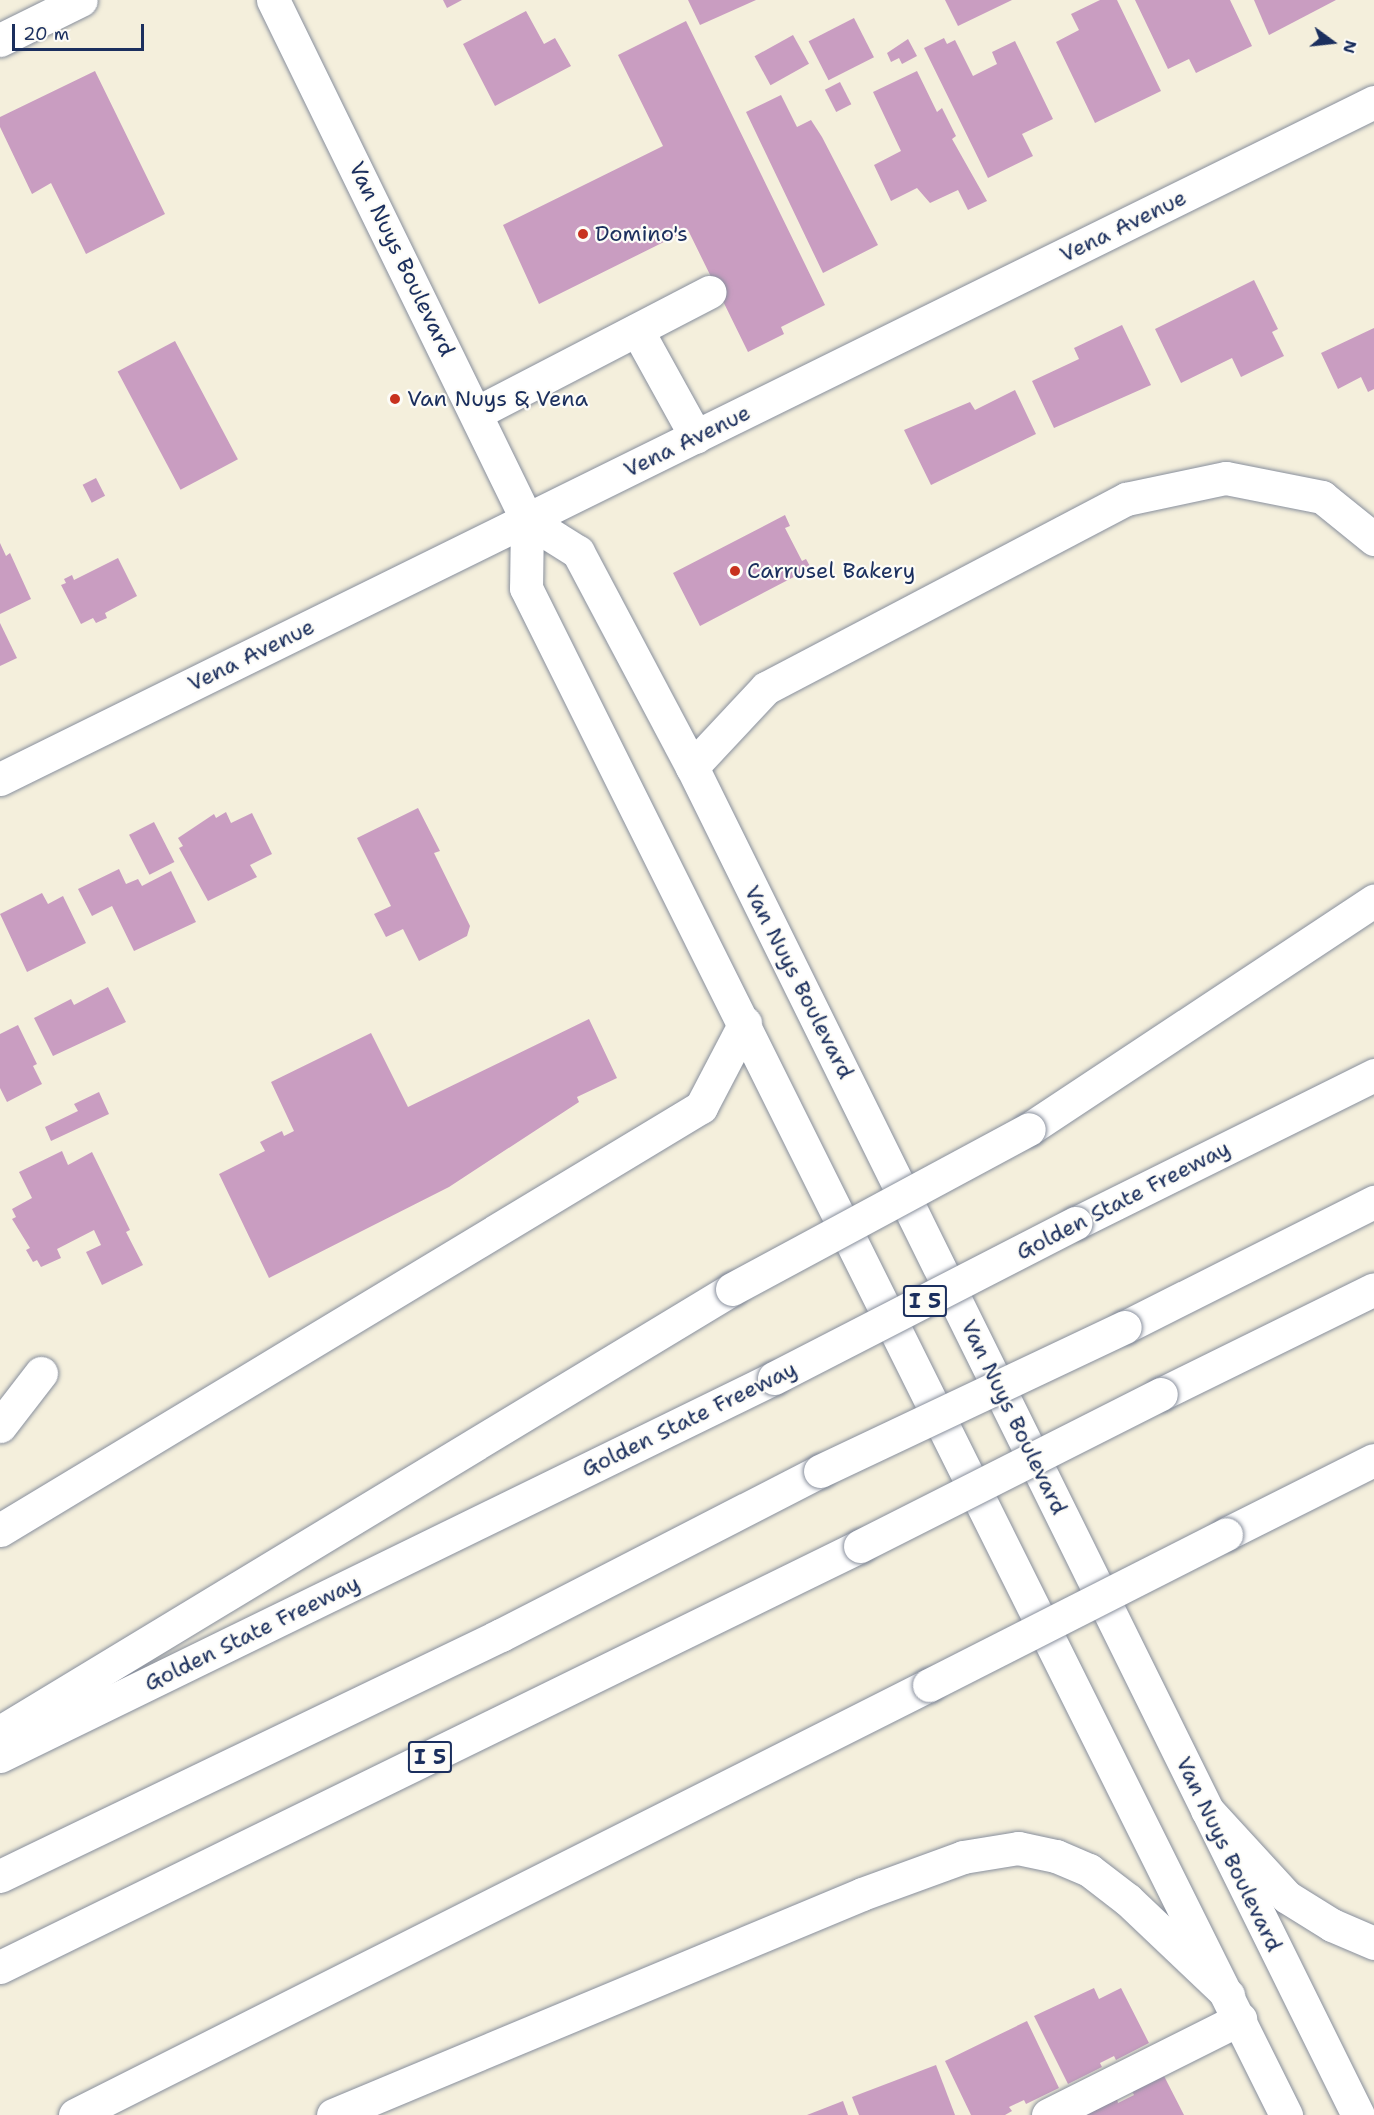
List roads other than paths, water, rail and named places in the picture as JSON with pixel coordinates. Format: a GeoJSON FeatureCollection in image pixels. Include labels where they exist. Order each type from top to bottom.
{"type":"FeatureCollection","features":[{"type":"Feature","properties":{"kind":"main road"},"geometry":{"type":"LineString","coordinates":[[0,40],[81,0]]}},
{"type":"Feature","properties":{"kind":"main road","name":"Van Nuys Boulevard"},"geometry":{"type":"LineString","coordinates":[[273,0],[527,519],[526,588],[745,1023],[1286,2115]]}},
{"type":"Feature","properties":{"kind":"main road","name":"Vena Avenue"},"geometry":{"type":"LineString","coordinates":[[0,779],[1374,102]]}},
{"type":"Feature","properties":{"kind":"main road"},"geometry":{"type":"LineString","coordinates":[[476,413],[709,292]]}},
{"type":"Feature","properties":{"kind":"main road"},"geometry":{"type":"LineString","coordinates":[[638,330],[696,437]]}},
{"type":"Feature","properties":{"kind":"main road"},"geometry":{"type":"LineString","coordinates":[[692,767],[766,688],[1126,499],[1226,478],[1322,497],[1374,539]]}},
{"type":"Feature","properties":{"kind":"main road","name":"Van Nuys Boulevard"},"geometry":{"type":"LineString","coordinates":[[527,519],[578,552],[692,767],[1358,2115]]}},
{"type":"Feature","properties":{"kind":"main road"},"geometry":{"type":"LineString","coordinates":[[0,1732],[732,1289],[1029,1129],[1374,901]]}},
{"type":"Feature","properties":{"kind":"main road"},"geometry":{"type":"LineString","coordinates":[[0,1530],[701,1107],[745,1023]]}},
{"type":"Feature","properties":{"kind":"main road","name":"Golden State Freeway"},"geometry":{"type":"LineString","coordinates":[[0,1756],[774,1378],[1076,1223],[1374,1075]]}},
{"type":"Feature","properties":{"kind":"main road"},"geometry":{"type":"LineString","coordinates":[[0,1876],[501,1635],[820,1471],[1125,1327],[1374,1202]]}},
{"type":"Feature","properties":{"kind":"main road","name":"I 5"},"geometry":{"type":"LineString","coordinates":[[0,1967],[860,1546],[1374,1289]]}},
{"type":"Feature","properties":{"kind":"main road"},"geometry":{"type":"LineString","coordinates":[[0,1426],[41,1373]]}},
{"type":"Feature","properties":{"kind":"main road"},"geometry":{"type":"LineString","coordinates":[[75,2115],[1374,1460]]}},
{"type":"Feature","properties":{"kind":"main road"},"geometry":{"type":"LineString","coordinates":[[1207,1810],[1287,1897],[1332,1925],[1374,1942]]}},
{"type":"Feature","properties":{"kind":"main road"},"geometry":{"type":"LineString","coordinates":[[333,2115],[862,1894],[963,1857],[1018,1848],[1056,1856],[1089,1870],[1128,1900],[1234,2007],[1048,2115]]}},
{"type":"Feature","properties":{"kind":"place","name":"Domino's"},"geometry":{"type":"Point","coordinates":[583,234]}},
{"type":"Feature","properties":{"kind":"place","name":"Van Nuys & Vena"},"geometry":{"type":"Point","coordinates":[395,399]}},
{"type":"Feature","properties":{"kind":"place","name":"Carrusel Bakery"},"geometry":{"type":"Point","coordinates":[735,571]}}]}
